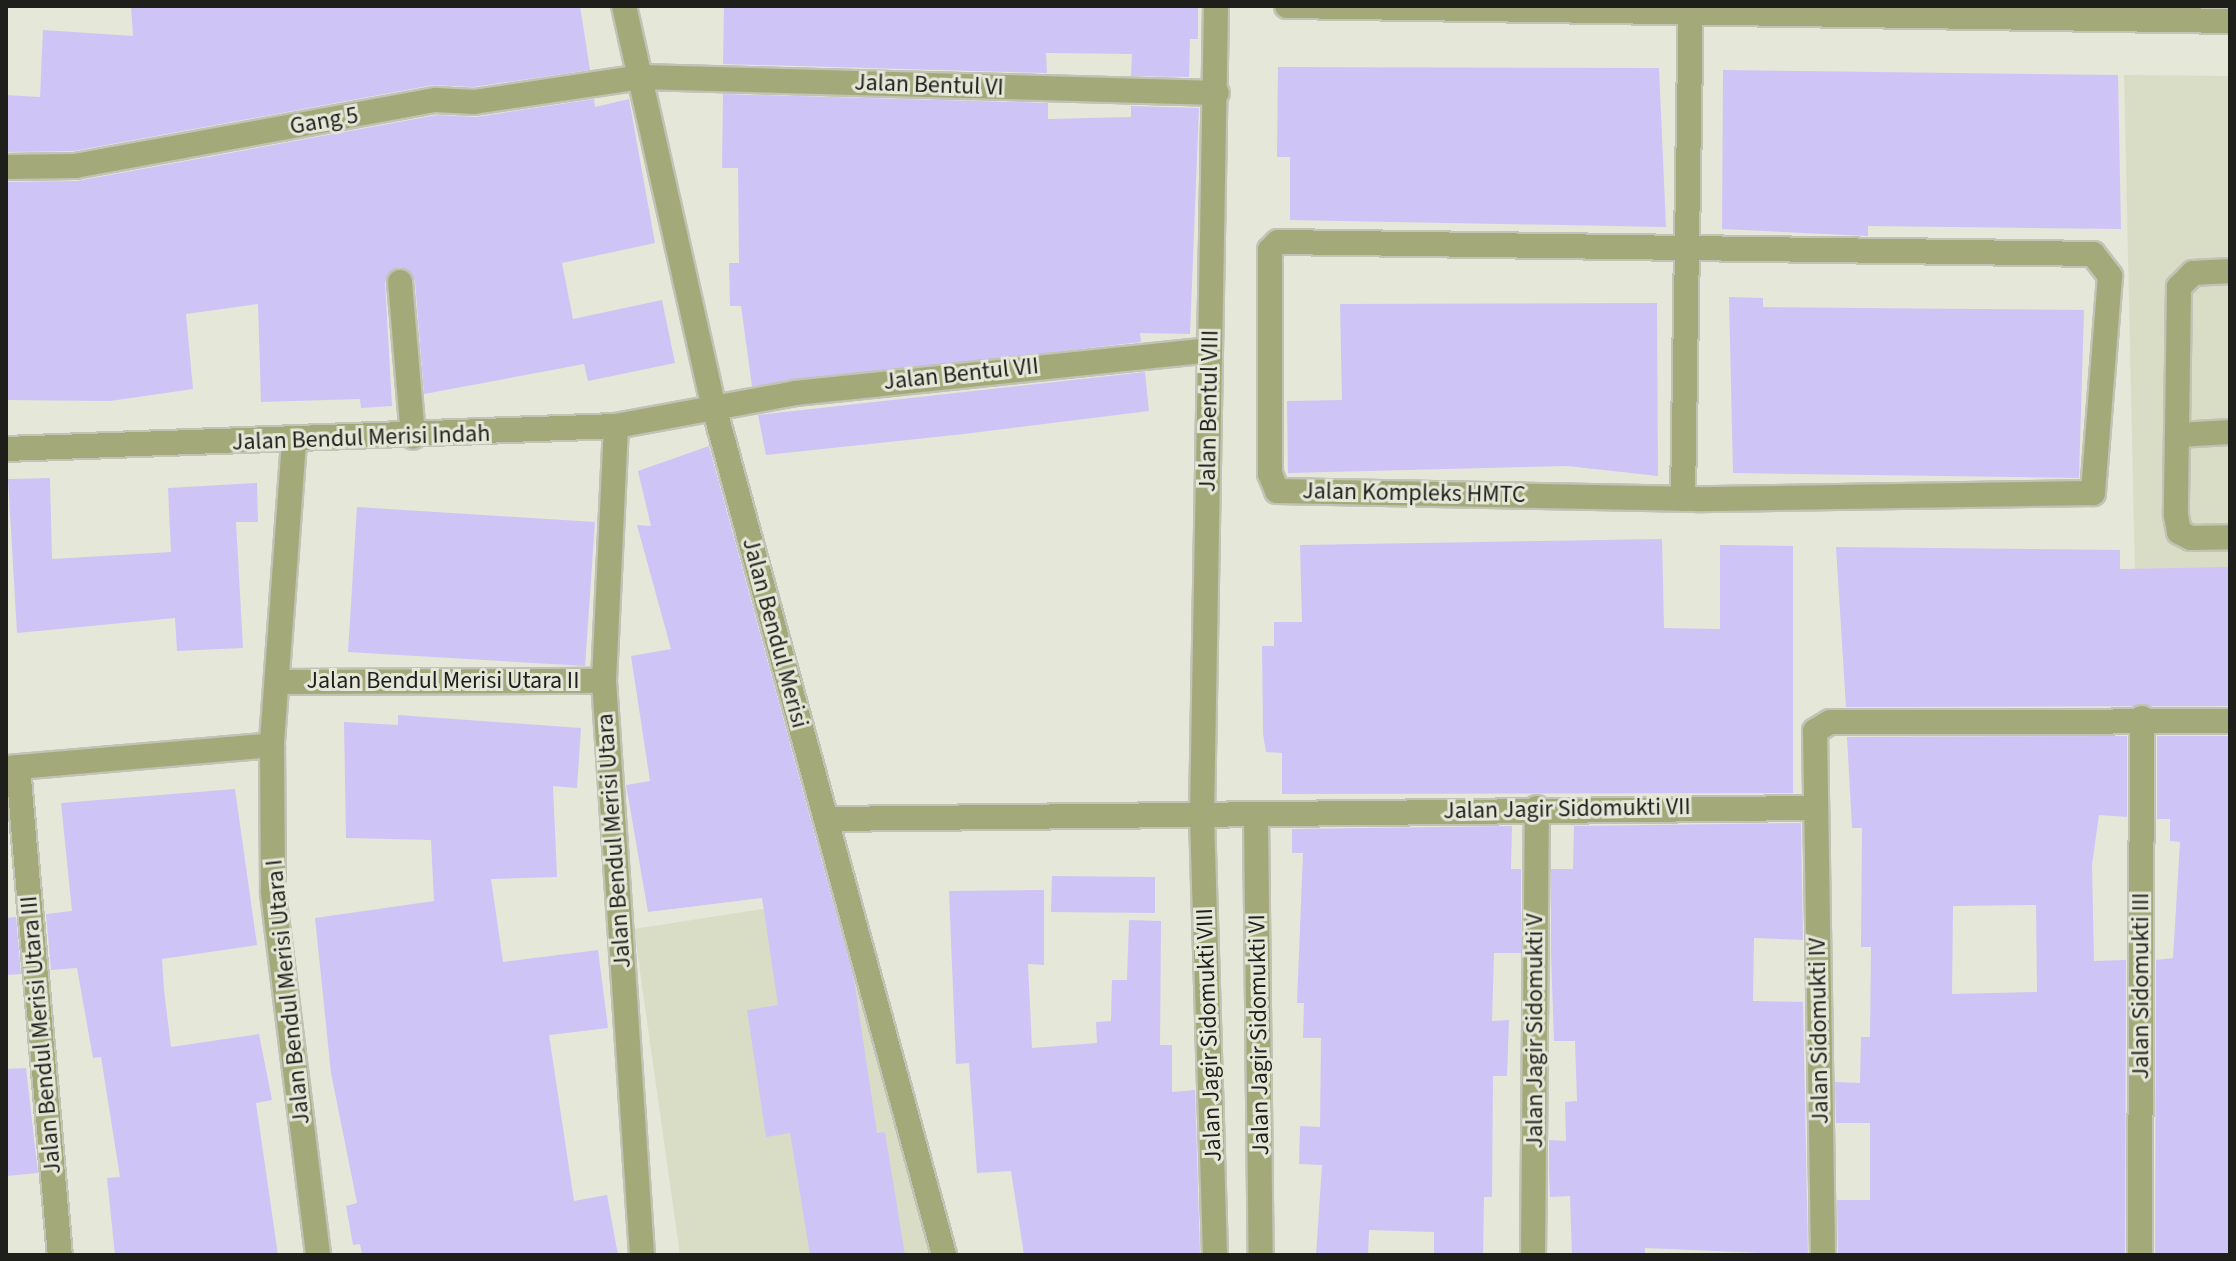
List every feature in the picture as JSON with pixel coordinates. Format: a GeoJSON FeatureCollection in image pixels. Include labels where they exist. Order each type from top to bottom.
{"type":"FeatureCollection","features":[{"type":"Feature","properties":{"kind":"street","name":"Jalan Bendul Merisi"},"geometry":{"type":"LineString","coordinates":[[624,6],[714,407],[944,1255]]}},
{"type":"Feature","properties":{"kind":"street","name":"Jalan Bentul VIII"},"geometry":{"type":"LineString","coordinates":[[1216,6],[1217,93],[1209,350],[1216,815]]}},
{"type":"Feature","properties":{"kind":"street"},"geometry":{"type":"LineString","coordinates":[[1287,6],[1691,8],[2230,21]]}},
{"type":"Feature","properties":{"kind":"street"},"geometry":{"type":"LineString","coordinates":[[1683,499],[1691,8]]}},
{"type":"Feature","properties":{"kind":"street","name":"Jalan Bentul VI"},"geometry":{"type":"LineString","coordinates":[[642,77],[1217,93]]}},
{"type":"Feature","properties":{"kind":"street","name":"Gang 5"},"geometry":{"type":"LineString","coordinates":[[6,167],[75,166],[436,100],[474,102],[642,77]]}},
{"type":"Feature","properties":{"kind":"street","name":"Jalan Kompleks HMTC"},"geometry":{"type":"LineString","coordinates":[[1278,242],[1685,252],[2093,254],[2110,276],[2095,482],[2084,498],[1683,499],[1277,491],[1270,474],[1270,250],[1278,242]]}},
{"type":"Feature","properties":{"kind":"street"},"geometry":{"type":"LineString","coordinates":[[2230,271],[2193,273],[2179,287],[2178,435],[2179,532],[2230,537]]}},
{"type":"Feature","properties":{"kind":"street"},"geometry":{"type":"LineString","coordinates":[[400,282],[413,436]]}},
{"type":"Feature","properties":{"kind":"street","name":"Jalan Bentul VII"},"geometry":{"type":"LineString","coordinates":[[714,407],[1209,350]]}},
{"type":"Feature","properties":{"kind":"street","name":"Jalan Bendul Merisi Indah"},"geometry":{"type":"LineString","coordinates":[[6,449],[294,442],[616,426],[714,407]]}},
{"type":"Feature","properties":{"kind":"street","name":"Jalan Bendul Merisi Utara"},"geometry":{"type":"LineString","coordinates":[[616,426],[604,681],[642,1255]]}},
{"type":"Feature","properties":{"kind":"street"},"geometry":{"type":"LineString","coordinates":[[2178,435],[2230,432]]}},
{"type":"Feature","properties":{"kind":"street","name":"Jalan Bendul Merisi Utara I"},"geometry":{"type":"LineString","coordinates":[[294,442],[281,682],[272,745],[273,893],[318,1255]]}},
{"type":"Feature","properties":{"kind":"street","name":"Jalan Bendul Merisi Utara II"},"geometry":{"type":"LineString","coordinates":[[281,682],[604,681]]}},
{"type":"Feature","properties":{"kind":"street"},"geometry":{"type":"LineString","coordinates":[[1814,808],[1812,739],[1830,722],[2142,718],[2230,721]]}},
{"type":"Feature","properties":{"kind":"street","name":"Jalan Sidomukti III"},"geometry":{"type":"LineString","coordinates":[[2140,1255],[2142,718]]}},
{"type":"Feature","properties":{"kind":"street"},"geometry":{"type":"LineString","coordinates":[[12,767],[272,745]]}},
{"type":"Feature","properties":{"kind":"street","name":"Jalan Bendul Merisi Utara III"},"geometry":{"type":"LineString","coordinates":[[12,767],[60,1255]]}},
{"type":"Feature","properties":{"kind":"street","name":"Jalan Jagir Sidomukti VII"},"geometry":{"type":"LineString","coordinates":[[826,819],[1537,808],[1814,808]]}},
{"type":"Feature","properties":{"kind":"street","name":"Jalan Jagir Sidomukti V"},"geometry":{"type":"LineString","coordinates":[[1533,1255],[1537,808]]}},
{"type":"Feature","properties":{"kind":"street","name":"Jalan Sidomukti IV"},"geometry":{"type":"LineString","coordinates":[[1814,808],[1823,1255]]}},
{"type":"Feature","properties":{"kind":"street","name":"Jalan Jagir Sidomukti VI"},"geometry":{"type":"LineString","coordinates":[[1256,814],[1261,1255]]}},
{"type":"Feature","properties":{"kind":"street","name":"Jalan Jagir Sidomukti VIII"},"geometry":{"type":"LineString","coordinates":[[1215,1255],[1216,815]]}},
{"type":"Feature","properties":{"kind":"shaded area"},"geometry":{"type":"Polygon","coordinates":[[[2124,75],[2230,76],[2230,624],[2136,622],[2124,75]]]}},
{"type":"Feature","properties":{"kind":"shaded area"},"geometry":{"type":"Polygon","coordinates":[[[847,896],[945,1255],[680,1255],[634,929],[847,896]]]}},
{"type":"Feature","properties":{"kind":"building"},"geometry":{"type":"Polygon","coordinates":[[[131,6],[580,6],[590,70],[473,87],[433,85],[74,151],[6,152],[6,95],[40,97],[43,30],[133,36],[131,6]]]}},
{"type":"Feature","properties":{"kind":"building"},"geometry":{"type":"Polygon","coordinates":[[[724,6],[1198,7],[1198,39],[1190,39],[1189,77],[1131,76],[1132,54],[1046,53],[1047,73],[723,64],[724,6]]]}},
{"type":"Feature","properties":{"kind":"building"},"geometry":{"type":"Polygon","coordinates":[[[1278,67],[1659,68],[1666,227],[1290,220],[1290,157],[1277,157],[1278,67]]]}},
{"type":"Feature","properties":{"kind":"building"},"geometry":{"type":"Polygon","coordinates":[[[1723,70],[2118,75],[2121,229],[1868,226],[1868,236],[1722,229],[1723,70]]]}},
{"type":"Feature","properties":{"kind":"building"},"geometry":{"type":"Polygon","coordinates":[[[723,94],[1048,103],[1048,119],[1131,117],[1131,106],[1199,108],[1190,334],[1140,333],[1141,342],[752,386],[741,306],[730,306],[729,263],[739,263],[738,168],[722,168],[723,94]]]}},
{"type":"Feature","properties":{"kind":"building"},"geometry":{"type":"Polygon","coordinates":[[[594,99],[595,107],[629,99],[655,243],[562,263],[573,319],[662,300],[675,363],[588,381],[584,364],[424,394],[415,281],[400,267],[385,282],[392,406],[361,408],[360,399],[261,402],[258,304],[186,314],[193,389],[110,401],[6,400],[6,182],[77,181],[437,115],[476,117],[594,99]]]}},
{"type":"Feature","properties":{"kind":"building"},"geometry":{"type":"Polygon","coordinates":[[[1729,297],[1763,298],[1763,307],[2084,310],[2079,478],[1733,473],[1729,297]]]}},
{"type":"Feature","properties":{"kind":"building"},"geometry":{"type":"Polygon","coordinates":[[[1657,303],[1658,476],[1567,466],[1288,473],[1287,401],[1342,400],[1340,304],[1657,303]]]}},
{"type":"Feature","properties":{"kind":"building"},"geometry":{"type":"Polygon","coordinates":[[[1145,372],[1149,411],[964,434],[766,455],[758,415],[1145,372]]]}},
{"type":"Feature","properties":{"kind":"building"},"geometry":{"type":"Polygon","coordinates":[[[709,446],[854,979],[877,1133],[885,1132],[905,1255],[810,1255],[790,1133],[766,1137],[747,1010],[778,1005],[762,898],[648,912],[626,785],[650,781],[631,656],[671,649],[637,525],[651,526],[638,471],[709,446]]]}},
{"type":"Feature","properties":{"kind":"building"},"geometry":{"type":"Polygon","coordinates":[[[50,478],[52,559],[171,552],[168,488],[257,483],[258,522],[236,522],[243,648],[177,651],[175,618],[17,633],[8,479],[50,478]]]}},
{"type":"Feature","properties":{"kind":"building"},"geometry":{"type":"Polygon","coordinates":[[[357,507],[595,522],[585,666],[348,652],[357,507]]]}},
{"type":"Feature","properties":{"kind":"building"},"geometry":{"type":"Polygon","coordinates":[[[1662,539],[1664,628],[1720,629],[1720,545],[1793,546],[1793,793],[1282,794],[1282,753],[1266,752],[1263,734],[1262,646],[1274,646],[1274,622],[1302,622],[1300,545],[1662,539]]]}},
{"type":"Feature","properties":{"kind":"building"},"geometry":{"type":"Polygon","coordinates":[[[1836,547],[2120,550],[2120,569],[2230,567],[2230,706],[1846,707],[1836,547]]]}},
{"type":"Feature","properties":{"kind":"building"},"geometry":{"type":"Polygon","coordinates":[[[398,715],[581,728],[577,788],[553,786],[557,877],[491,879],[503,962],[598,950],[608,1028],[549,1035],[574,1201],[607,1195],[618,1255],[362,1255],[360,1244],[353,1245],[346,1206],[357,1203],[331,1073],[315,918],[434,901],[431,840],[346,838],[344,722],[398,725],[398,715]]]}},
{"type":"Feature","properties":{"kind":"building"},"geometry":{"type":"Polygon","coordinates":[[[2127,736],[2127,817],[2099,815],[2092,865],[2094,961],[2126,960],[2125,1255],[1838,1255],[1837,1200],[1870,1200],[1870,1123],[1836,1123],[1835,1082],[1860,1083],[1861,1037],[1870,1037],[1871,947],[1861,947],[1862,828],[1852,828],[1847,737],[2127,736]],[[2036,905],[1953,906],[1952,994],[2037,992],[2036,905]]]}},
{"type":"Feature","properties":{"kind":"building"},"geometry":{"type":"Polygon","coordinates":[[[2157,736],[2230,736],[2230,1255],[2155,1255],[2156,960],[2173,958],[2180,842],[2170,841],[2170,819],[2157,819],[2157,736]]]}},
{"type":"Feature","properties":{"kind":"building"},"geometry":{"type":"Polygon","coordinates":[[[235,789],[257,945],[162,959],[164,990],[171,1047],[259,1034],[272,1100],[256,1103],[278,1255],[115,1255],[107,1178],[120,1177],[101,1057],[93,1058],[77,968],[51,970],[46,914],[72,911],[61,803],[235,789]]]}},
{"type":"Feature","properties":{"kind":"building"},"geometry":{"type":"Polygon","coordinates":[[[1801,823],[1803,940],[1754,938],[1753,1001],[1803,1002],[1808,1255],[1645,1248],[1645,1255],[1572,1255],[1570,1196],[1550,1197],[1549,1140],[1566,1141],[1565,1102],[1577,1101],[1575,1041],[1554,1041],[1551,869],[1573,869],[1574,826],[1801,823]]]}},
{"type":"Feature","properties":{"kind":"building"},"geometry":{"type":"Polygon","coordinates":[[[1512,826],[1511,869],[1521,869],[1521,953],[1494,953],[1492,1021],[1509,1020],[1507,1076],[1493,1076],[1492,1197],[1484,1197],[1483,1255],[1434,1255],[1434,1232],[1369,1230],[1368,1255],[1316,1255],[1322,1165],[1299,1164],[1300,1126],[1320,1127],[1321,1038],[1303,1038],[1304,1003],[1297,1003],[1303,853],[1292,853],[1292,829],[1512,826]]]}},
{"type":"Feature","properties":{"kind":"building"},"geometry":{"type":"Polygon","coordinates":[[[1052,876],[1155,877],[1155,913],[1051,912],[1052,876]]]}},
{"type":"Feature","properties":{"kind":"building"},"geometry":{"type":"Polygon","coordinates":[[[1044,890],[1044,965],[1028,964],[1032,1048],[1097,1043],[1096,1022],[1111,1021],[1112,980],[1127,980],[1129,920],[1161,921],[1160,1045],[1172,1045],[1172,1092],[1195,1090],[1200,1254],[1024,1255],[1011,1171],[977,1173],[969,1063],[956,1064],[949,891],[1044,890]]]}},
{"type":"Feature","properties":{"kind":"building"},"geometry":{"type":"Polygon","coordinates":[[[16,917],[21,974],[6,975],[6,918],[16,917]]]}},
{"type":"Feature","properties":{"kind":"building"},"geometry":{"type":"Polygon","coordinates":[[[26,1068],[38,1173],[6,1176],[6,1069],[26,1068]]]}}]}
